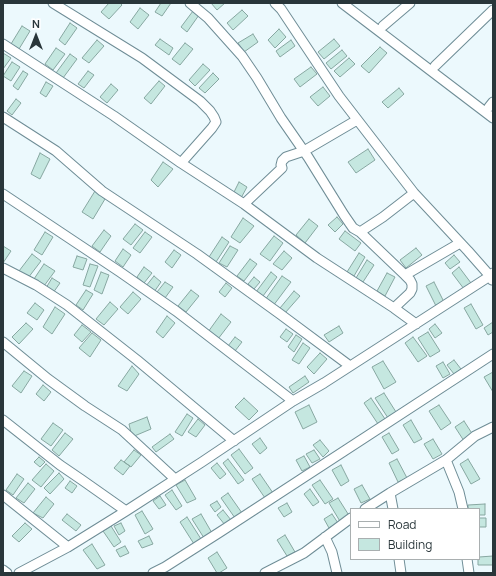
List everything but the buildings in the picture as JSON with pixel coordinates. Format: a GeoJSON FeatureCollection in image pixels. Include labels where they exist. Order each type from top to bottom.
{"type":"FeatureCollection","features":[{"type":"Feature","properties":{"kind":"street"},"geometry":{"type":"LineString","coordinates":[[190,3],[208,18],[242,56],[353,228],[360,232],[410,280],[412,284],[410,293],[394,308]]}},
{"type":"Feature","properties":{"kind":"street"},"geometry":{"type":"LineString","coordinates":[[19,573],[68,547],[126,511],[293,401],[492,277],[414,193],[357,120],[281,9],[275,3]]}},
{"type":"Feature","properties":{"kind":"street"},"geometry":{"type":"LineString","coordinates":[[342,3],[493,118]]}},
{"type":"Feature","properties":{"kind":"street"},"geometry":{"type":"LineString","coordinates":[[352,3],[435,66],[492,106]]}},
{"type":"Feature","properties":{"kind":"street"},"geometry":{"type":"LineString","coordinates":[[383,26],[410,3]]}},
{"type":"Feature","properties":{"kind":"street"},"geometry":{"type":"LineString","coordinates":[[56,4],[142,58],[210,111],[216,122],[181,163]]}},
{"type":"Feature","properties":{"kind":"street"},"geometry":{"type":"LineString","coordinates":[[435,66],[493,10]]}},
{"type":"Feature","properties":{"kind":"street"},"geometry":{"type":"LineString","coordinates":[[3,44],[114,116],[181,163],[244,204],[317,258],[416,324]]}},
{"type":"Feature","properties":{"kind":"street"},"geometry":{"type":"LineString","coordinates":[[3,117],[56,152],[102,191],[197,254],[350,366]]}},
{"type":"Feature","properties":{"kind":"street"},"geometry":{"type":"LineString","coordinates":[[244,204],[282,168],[282,161],[286,157],[304,151],[357,120]]}},
{"type":"Feature","properties":{"kind":"street"},"geometry":{"type":"LineString","coordinates":[[360,232],[383,217],[414,193]]}},
{"type":"Feature","properties":{"kind":"street"},"geometry":{"type":"LineString","coordinates":[[3,194],[176,311],[293,401]]}},
{"type":"Feature","properties":{"kind":"street"},"geometry":{"type":"LineString","coordinates":[[405,275],[460,243]]}},
{"type":"Feature","properties":{"kind":"street"},"geometry":{"type":"LineString","coordinates":[[3,268],[36,285],[67,305],[137,360],[234,441]]}},
{"type":"Feature","properties":{"kind":"street"},"geometry":{"type":"LineString","coordinates":[[3,342],[48,379],[85,406],[122,430],[175,479]]}},
{"type":"Feature","properties":{"kind":"street"},"geometry":{"type":"LineString","coordinates":[[154,573],[220,532],[493,354]]}},
{"type":"Feature","properties":{"kind":"street"},"geometry":{"type":"LineString","coordinates":[[3,420],[60,465],[126,511]]}},
{"type":"Feature","properties":{"kind":"street"},"geometry":{"type":"LineString","coordinates":[[367,508],[446,460],[475,436],[493,427]]}},
{"type":"Feature","properties":{"kind":"street"},"geometry":{"type":"LineString","coordinates":[[446,460],[460,492],[463,508]]}},
{"type":"Feature","properties":{"kind":"street"},"geometry":{"type":"LineString","coordinates":[[390,493],[393,508]]}},
{"type":"Feature","properties":{"kind":"street"},"geometry":{"type":"LineString","coordinates":[[3,495],[68,547]]}},
{"type":"Feature","properties":{"kind":"street"},"geometry":{"type":"LineString","coordinates":[[265,573],[304,553],[350,519]]}},
{"type":"Feature","properties":{"kind":"street"},"geometry":{"type":"LineString","coordinates":[[325,537],[332,552],[337,573]]}},
{"type":"Feature","properties":{"kind":"street"},"geometry":{"type":"LineString","coordinates":[[399,560],[401,573]]}},
{"type":"Feature","properties":{"kind":"street"},"geometry":{"type":"LineString","coordinates":[[467,560],[469,573]]}},
{"type":"Feature","properties":{"kind":"street"},"geometry":{"type":"LineString","coordinates":[[3,570],[7,573]]}}]}
